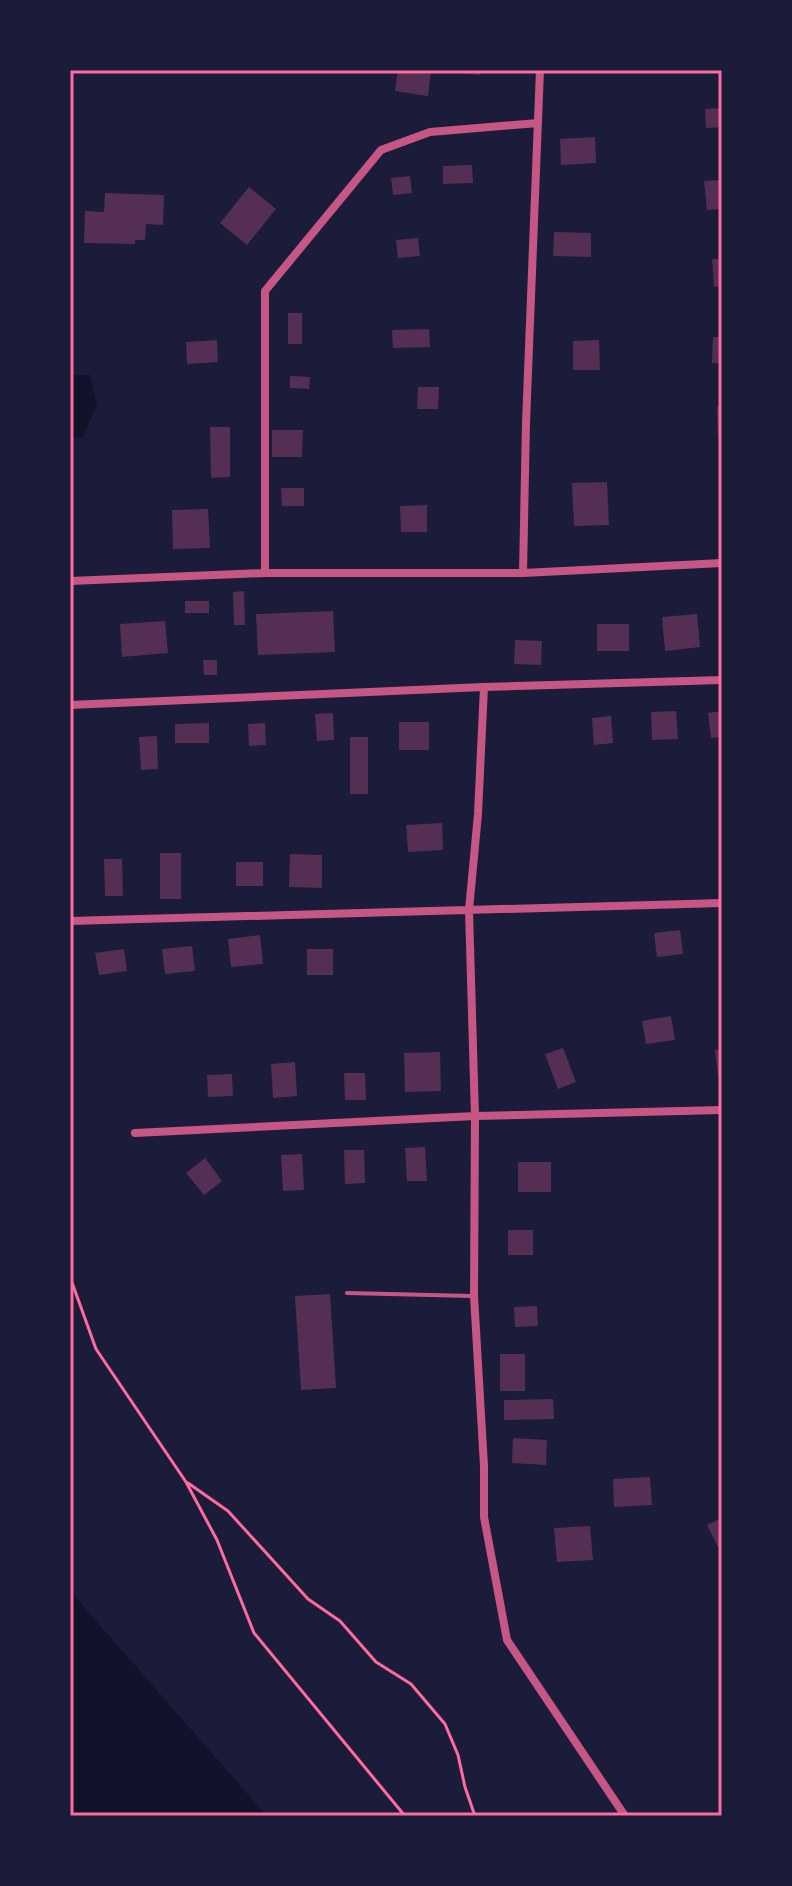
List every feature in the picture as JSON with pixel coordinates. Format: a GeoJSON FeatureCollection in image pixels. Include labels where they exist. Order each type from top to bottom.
{"type":"FeatureCollection","features":[{"type":"Feature","properties":{"kind":"street"},"geometry":{"type":"LineString","coordinates":[[523,573],[540,70]]}},
{"type":"Feature","properties":{"kind":"street"},"geometry":{"type":"LineString","coordinates":[[265,573],[265,291],[381,150],[430,132],[538,123]]}},
{"type":"Feature","properties":{"kind":"street"},"geometry":{"type":"LineString","coordinates":[[70,581],[265,573],[523,573],[722,563]]}},
{"type":"Feature","properties":{"kind":"street"},"geometry":{"type":"LineString","coordinates":[[70,705],[722,680]]}},
{"type":"Feature","properties":{"kind":"street"},"geometry":{"type":"LineString","coordinates":[[484,687],[478,814],[469,910],[475,1116],[474,1296],[484,1517],[507,1640],[625,1816]]}},
{"type":"Feature","properties":{"kind":"street"},"geometry":{"type":"LineString","coordinates":[[70,921],[722,903]]}},
{"type":"Feature","properties":{"kind":"street"},"geometry":{"type":"LineString","coordinates":[[135,1133],[475,1116],[722,1110]]}},
{"type":"Feature","properties":{"kind":"lane"},"geometry":{"type":"LineString","coordinates":[[347,1293],[474,1296]]}},
{"type":"Feature","properties":{"kind":"path"},"geometry":{"type":"LineString","coordinates":[[70,1277],[96,1349],[186,1482],[217,1540],[254,1633],[405,1816]]}},
{"type":"Feature","properties":{"kind":"path"},"geometry":{"type":"LineString","coordinates":[[186,1482],[228,1511],[297,1588],[340,1621],[376,1662],[411,1684],[445,1724],[458,1755],[475,1816]]}},
{"type":"Feature","properties":{"kind":"shaded area"},"geometry":{"type":"Polygon","coordinates":[[[70,375],[90,375],[97,404],[83,438],[70,438],[70,375]]]}},
{"type":"Feature","properties":{"kind":"shaded area"},"geometry":{"type":"Polygon","coordinates":[[[70,1589],[88,1612],[267,1816],[70,1816],[70,1589]]]}},
{"type":"Feature","properties":{"kind":"building"},"geometry":{"type":"Polygon","coordinates":[[[398,70],[431,72],[428,96],[395,91],[398,70]]]}},
{"type":"Feature","properties":{"kind":"building"},"geometry":{"type":"Polygon","coordinates":[[[480,70],[480,75],[450,72],[480,70]]]}},
{"type":"Feature","properties":{"kind":"building"},"geometry":{"type":"Polygon","coordinates":[[[722,108],[722,127],[706,128],[705,109],[722,108]]]}},
{"type":"Feature","properties":{"kind":"building"},"geometry":{"type":"Polygon","coordinates":[[[595,137],[596,163],[561,165],[560,139],[595,137]]]}},
{"type":"Feature","properties":{"kind":"building"},"geometry":{"type":"Polygon","coordinates":[[[472,165],[473,183],[443,184],[443,166],[472,165]]]}},
{"type":"Feature","properties":{"kind":"building"},"geometry":{"type":"Polygon","coordinates":[[[410,176],[412,193],[393,195],[391,178],[410,176]]]}},
{"type":"Feature","properties":{"kind":"building"},"geometry":{"type":"Polygon","coordinates":[[[722,180],[722,209],[707,210],[704,181],[722,180]]]}},
{"type":"Feature","properties":{"kind":"building"},"geometry":{"type":"Polygon","coordinates":[[[249,187],[276,209],[247,245],[220,223],[249,187]]]}},
{"type":"Feature","properties":{"kind":"building"},"geometry":{"type":"Polygon","coordinates":[[[105,193],[164,195],[163,225],[146,224],[145,240],[135,240],[135,244],[84,243],[85,211],[104,212],[105,193]]]}},
{"type":"Feature","properties":{"kind":"building"},"geometry":{"type":"Polygon","coordinates":[[[554,232],[591,233],[591,257],[553,256],[554,232]]]}},
{"type":"Feature","properties":{"kind":"building"},"geometry":{"type":"Polygon","coordinates":[[[418,238],[420,256],[398,258],[396,240],[418,238]]]}},
{"type":"Feature","properties":{"kind":"building"},"geometry":{"type":"Polygon","coordinates":[[[712,259],[722,259],[722,286],[714,287],[712,259]]]}},
{"type":"Feature","properties":{"kind":"building"},"geometry":{"type":"Polygon","coordinates":[[[288,313],[302,313],[302,344],[288,344],[288,313]]]}},
{"type":"Feature","properties":{"kind":"building"},"geometry":{"type":"Polygon","coordinates":[[[429,329],[430,347],[393,348],[392,330],[429,329]]]}},
{"type":"Feature","properties":{"kind":"building"},"geometry":{"type":"Polygon","coordinates":[[[713,337],[722,337],[722,363],[712,363],[713,337]]]}},
{"type":"Feature","properties":{"kind":"building"},"geometry":{"type":"Polygon","coordinates":[[[217,340],[218,362],[187,364],[186,342],[217,340]]]}},
{"type":"Feature","properties":{"kind":"building"},"geometry":{"type":"Polygon","coordinates":[[[599,340],[600,370],[573,370],[573,341],[599,340]]]}},
{"type":"Feature","properties":{"kind":"building"},"geometry":{"type":"Polygon","coordinates":[[[290,376],[310,377],[309,389],[290,388],[290,376]]]}},
{"type":"Feature","properties":{"kind":"building"},"geometry":{"type":"Polygon","coordinates":[[[418,387],[439,387],[438,409],[417,409],[418,387]]]}},
{"type":"Feature","properties":{"kind":"building"},"geometry":{"type":"Polygon","coordinates":[[[717,406],[722,406],[722,438],[718,438],[717,406]]]}},
{"type":"Feature","properties":{"kind":"building"},"geometry":{"type":"Polygon","coordinates":[[[210,427],[230,427],[230,477],[211,478],[210,427]]]}},
{"type":"Feature","properties":{"kind":"building"},"geometry":{"type":"Polygon","coordinates":[[[272,430],[303,430],[302,457],[272,457],[272,430]]]}},
{"type":"Feature","properties":{"kind":"building"},"geometry":{"type":"Polygon","coordinates":[[[607,482],[609,525],[574,526],[572,483],[607,482]]]}},
{"type":"Feature","properties":{"kind":"building"},"geometry":{"type":"Polygon","coordinates":[[[281,488],[304,488],[304,506],[282,506],[281,488]]]}},
{"type":"Feature","properties":{"kind":"building"},"geometry":{"type":"Polygon","coordinates":[[[427,505],[427,532],[401,532],[400,506],[427,505]]]}},
{"type":"Feature","properties":{"kind":"building"},"geometry":{"type":"Polygon","coordinates":[[[208,509],[210,548],[173,549],[172,510],[208,509]]]}},
{"type":"Feature","properties":{"kind":"building"},"geometry":{"type":"Polygon","coordinates":[[[244,591],[245,625],[234,625],[233,592],[244,591]]]}},
{"type":"Feature","properties":{"kind":"building"},"geometry":{"type":"Polygon","coordinates":[[[185,601],[209,601],[209,613],[185,613],[185,601]]]}},
{"type":"Feature","properties":{"kind":"building"},"geometry":{"type":"Polygon","coordinates":[[[333,611],[335,652],[258,655],[256,614],[333,611]]]}},
{"type":"Feature","properties":{"kind":"building"},"geometry":{"type":"Polygon","coordinates":[[[697,614],[700,647],[665,651],[662,617],[697,614]]]}},
{"type":"Feature","properties":{"kind":"building"},"geometry":{"type":"Polygon","coordinates":[[[165,621],[168,653],[122,657],[120,624],[165,621]]]}},
{"type":"Feature","properties":{"kind":"building"},"geometry":{"type":"Polygon","coordinates":[[[597,624],[629,624],[629,651],[597,651],[597,624]]]}},
{"type":"Feature","properties":{"kind":"building"},"geometry":{"type":"Polygon","coordinates":[[[515,640],[542,641],[541,665],[514,664],[515,640]]]}},
{"type":"Feature","properties":{"kind":"building"},"geometry":{"type":"Polygon","coordinates":[[[203,660],[217,660],[217,675],[204,675],[203,660]]]}},
{"type":"Feature","properties":{"kind":"building"},"geometry":{"type":"Polygon","coordinates":[[[676,711],[678,739],[652,740],[651,712],[676,711]]]}},
{"type":"Feature","properties":{"kind":"building"},"geometry":{"type":"Polygon","coordinates":[[[722,711],[722,737],[711,738],[708,713],[722,711]]]}},
{"type":"Feature","properties":{"kind":"building"},"geometry":{"type":"Polygon","coordinates":[[[333,713],[334,740],[317,741],[315,714],[333,713]]]}},
{"type":"Feature","properties":{"kind":"building"},"geometry":{"type":"Polygon","coordinates":[[[611,716],[613,743],[594,745],[592,718],[611,716]]]}},
{"type":"Feature","properties":{"kind":"building"},"geometry":{"type":"Polygon","coordinates":[[[399,722],[429,722],[429,750],[399,750],[399,722]]]}},
{"type":"Feature","properties":{"kind":"building"},"geometry":{"type":"Polygon","coordinates":[[[209,723],[209,743],[175,743],[175,724],[209,723]]]}},
{"type":"Feature","properties":{"kind":"building"},"geometry":{"type":"Polygon","coordinates":[[[265,723],[266,745],[249,746],[248,724],[265,723]]]}},
{"type":"Feature","properties":{"kind":"building"},"geometry":{"type":"Polygon","coordinates":[[[157,736],[158,769],[141,770],[139,737],[157,736]]]}},
{"type":"Feature","properties":{"kind":"building"},"geometry":{"type":"Polygon","coordinates":[[[350,737],[368,737],[368,794],[350,794],[350,737]]]}},
{"type":"Feature","properties":{"kind":"building"},"geometry":{"type":"Polygon","coordinates":[[[442,823],[443,850],[408,852],[406,825],[442,823]]]}},
{"type":"Feature","properties":{"kind":"building"},"geometry":{"type":"Polygon","coordinates":[[[160,853],[181,853],[181,899],[160,899],[160,853]]]}},
{"type":"Feature","properties":{"kind":"building"},"geometry":{"type":"Polygon","coordinates":[[[290,854],[322,855],[322,888],[289,887],[290,854]]]}},
{"type":"Feature","properties":{"kind":"building"},"geometry":{"type":"Polygon","coordinates":[[[104,859],[122,859],[123,896],[105,896],[104,859]]]}},
{"type":"Feature","properties":{"kind":"building"},"geometry":{"type":"Polygon","coordinates":[[[236,862],[263,862],[263,886],[236,886],[236,862]]]}},
{"type":"Feature","properties":{"kind":"building"},"geometry":{"type":"Polygon","coordinates":[[[680,930],[683,954],[657,957],[654,933],[680,930]]]}},
{"type":"Feature","properties":{"kind":"building"},"geometry":{"type":"Polygon","coordinates":[[[260,935],[263,964],[231,967],[228,939],[260,935]]]}},
{"type":"Feature","properties":{"kind":"building"},"geometry":{"type":"Polygon","coordinates":[[[192,946],[195,971],[165,974],[162,949],[192,946]]]}},
{"type":"Feature","properties":{"kind":"building"},"geometry":{"type":"Polygon","coordinates":[[[124,949],[127,971],[99,975],[95,953],[124,949]]]}},
{"type":"Feature","properties":{"kind":"building"},"geometry":{"type":"Polygon","coordinates":[[[307,949],[333,949],[333,975],[307,975],[307,949]]]}},
{"type":"Feature","properties":{"kind":"building"},"geometry":{"type":"Polygon","coordinates":[[[671,1016],[675,1040],[646,1044],[642,1021],[671,1016]]]}},
{"type":"Feature","properties":{"kind":"building"},"geometry":{"type":"Polygon","coordinates":[[[563,1048],[576,1082],[558,1089],[545,1054],[563,1048]]]}},
{"type":"Feature","properties":{"kind":"building"},"geometry":{"type":"Polygon","coordinates":[[[715,1050],[722,1050],[722,1093],[720,1093],[715,1050]]]}},
{"type":"Feature","properties":{"kind":"building"},"geometry":{"type":"Polygon","coordinates":[[[440,1052],[441,1091],[405,1092],[404,1053],[440,1052]]]}},
{"type":"Feature","properties":{"kind":"building"},"geometry":{"type":"Polygon","coordinates":[[[295,1062],[297,1096],[273,1098],[271,1064],[295,1062]]]}},
{"type":"Feature","properties":{"kind":"building"},"geometry":{"type":"Polygon","coordinates":[[[344,1073],[365,1073],[366,1100],[345,1100],[344,1073]]]}},
{"type":"Feature","properties":{"kind":"building"},"geometry":{"type":"Polygon","coordinates":[[[232,1074],[233,1096],[208,1097],[207,1075],[232,1074]]]}},
{"type":"Feature","properties":{"kind":"building"},"geometry":{"type":"Polygon","coordinates":[[[425,1147],[427,1181],[407,1181],[405,1148],[425,1147]]]}},
{"type":"Feature","properties":{"kind":"building"},"geometry":{"type":"Polygon","coordinates":[[[344,1150],[364,1150],[365,1183],[345,1184],[344,1150]]]}},
{"type":"Feature","properties":{"kind":"building"},"geometry":{"type":"Polygon","coordinates":[[[302,1154],[304,1190],[283,1191],[281,1155],[302,1154]]]}},
{"type":"Feature","properties":{"kind":"building"},"geometry":{"type":"Polygon","coordinates":[[[205,1158],[222,1181],[204,1195],[186,1173],[205,1158]]]}},
{"type":"Feature","properties":{"kind":"building"},"geometry":{"type":"Polygon","coordinates":[[[518,1162],[551,1162],[551,1192],[518,1192],[518,1162]]]}},
{"type":"Feature","properties":{"kind":"building"},"geometry":{"type":"Polygon","coordinates":[[[508,1230],[533,1230],[533,1255],[508,1255],[508,1230]]]}},
{"type":"Feature","properties":{"kind":"building"},"geometry":{"type":"Polygon","coordinates":[[[330,1294],[336,1388],[301,1390],[295,1296],[330,1294]]]}},
{"type":"Feature","properties":{"kind":"building"},"geometry":{"type":"Polygon","coordinates":[[[537,1306],[538,1326],[515,1327],[514,1307],[537,1306]]]}},
{"type":"Feature","properties":{"kind":"building"},"geometry":{"type":"Polygon","coordinates":[[[500,1354],[525,1354],[525,1391],[500,1391],[500,1354]]]}},
{"type":"Feature","properties":{"kind":"building"},"geometry":{"type":"Polygon","coordinates":[[[553,1399],[554,1419],[504,1420],[504,1400],[553,1399]]]}},
{"type":"Feature","properties":{"kind":"building"},"geometry":{"type":"Polygon","coordinates":[[[513,1438],[547,1440],[546,1465],[512,1463],[513,1438]]]}},
{"type":"Feature","properties":{"kind":"building"},"geometry":{"type":"Polygon","coordinates":[[[650,1477],[652,1505],[614,1507],[613,1479],[650,1477]]]}},
{"type":"Feature","properties":{"kind":"building"},"geometry":{"type":"Polygon","coordinates":[[[722,1518],[722,1555],[707,1525],[722,1518]]]}},
{"type":"Feature","properties":{"kind":"building"},"geometry":{"type":"Polygon","coordinates":[[[590,1526],[593,1560],[557,1562],[554,1528],[590,1526]]]}}]}
